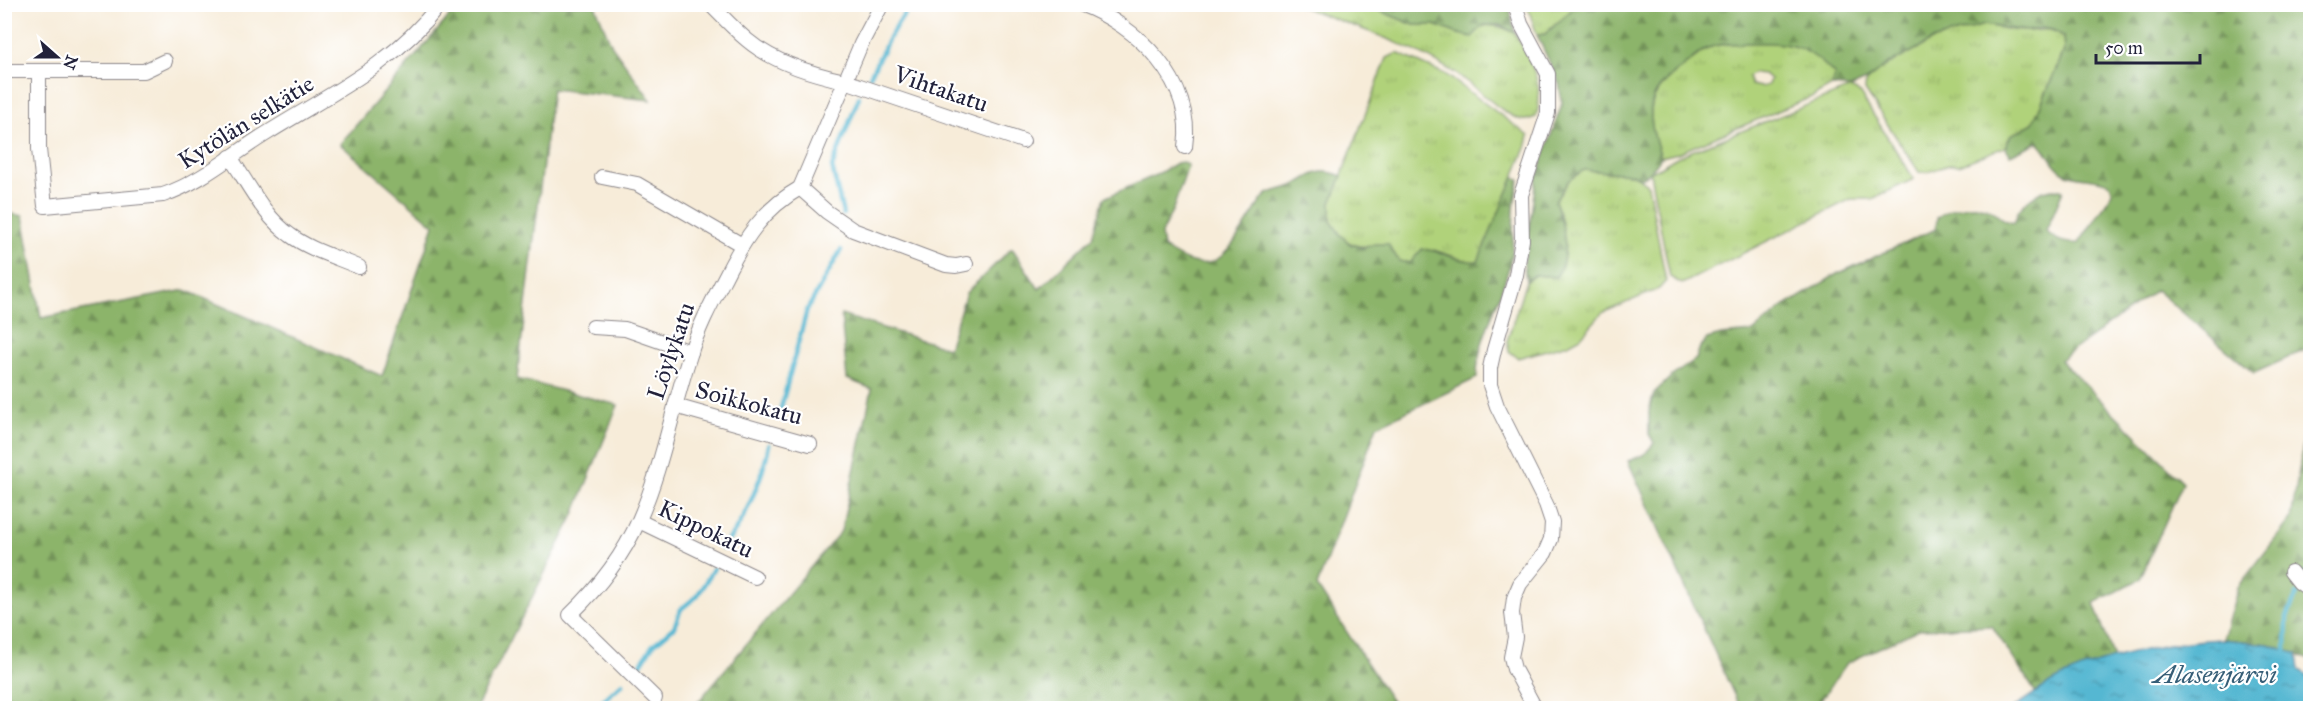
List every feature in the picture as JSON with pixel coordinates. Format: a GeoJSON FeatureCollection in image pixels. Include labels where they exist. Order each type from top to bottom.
{"type":"FeatureCollection","features":[{"type":"Feature","properties":{"kind":"street","name":"Kytölän selkätie"},"geometry":{"type":"LineString","coordinates":[[39,72],[39,149],[45,206],[163,195],[182,189],[199,179],[230,156],[382,63],[408,42],[440,4]]}},
{"type":"Feature","properties":{"kind":"street","name":"Vihtakatu"},"geometry":{"type":"LineString","coordinates":[[710,4],[748,41],[763,51],[817,73],[1023,141]]}},
{"type":"Feature","properties":{"kind":"street"},"geometry":{"type":"LineString","coordinates":[[882,4],[845,81],[800,188],[827,212],[853,230],[946,265],[966,264]]}},
{"type":"Feature","properties":{"kind":"street"},"geometry":{"type":"LineString","coordinates":[[1080,4],[1105,15],[1162,62],[1170,74],[1186,118],[1185,147]]}},
{"type":"Feature","properties":{"kind":"street"},"geometry":{"type":"LineString","coordinates":[[1515,4],[1521,24],[1548,74],[1548,113],[1521,195],[1522,240],[1516,275],[1490,368],[1490,386],[1497,406],[1546,504],[1552,522],[1551,539],[1545,553],[1520,584],[1514,598],[1512,613],[1515,637],[1511,657],[1514,669],[1535,708]]}},
{"type":"Feature","properties":{"kind":"street"},"geometry":{"type":"LineString","coordinates":[[4,71],[144,71],[165,61]]}},
{"type":"Feature","properties":{"kind":"street"},"geometry":{"type":"LineString","coordinates":[[230,156],[274,221],[290,235],[312,248],[359,267]]}},
{"type":"Feature","properties":{"kind":"street"},"geometry":{"type":"LineString","coordinates":[[602,177],[637,184],[742,245]]}},
{"type":"Feature","properties":{"kind":"street","name":"Löylykatu"},"geometry":{"type":"LineString","coordinates":[[656,698],[570,615],[589,597],[607,574],[639,521],[691,352],[714,297],[742,245],[773,206],[800,188]]}},
{"type":"Feature","properties":{"kind":"street"},"geometry":{"type":"LineString","coordinates":[[593,327],[625,329],[691,352]]}},
{"type":"Feature","properties":{"kind":"street","name":"Soikkokatu"},"geometry":{"type":"LineString","coordinates":[[675,406],[810,444]]}},
{"type":"Feature","properties":{"kind":"street","name":"Kippokatu"},"geometry":{"type":"LineString","coordinates":[[639,521],[755,577]]}},
{"type":"Feature","properties":{"kind":"street"},"geometry":{"type":"LineString","coordinates":[[2291,572],[2310,590]]}},
{"type":"Feature","properties":{"kind":"green space"},"geometry":{"type":"Polygon","coordinates":[[[459,5],[595,5],[612,46],[651,100],[552,89],[517,379],[618,405],[573,517],[476,708],[5,708],[5,213],[23,216],[41,318],[185,290],[382,376],[434,225],[340,144],[459,5]]]}},
{"type":"Feature","properties":{"kind":"green space"},"geometry":{"type":"Polygon","coordinates":[[[1297,5],[1366,5],[1414,25],[1435,25],[1458,34],[1486,26],[1499,27],[1515,33],[1531,63],[1538,84],[1539,105],[1536,117],[1528,120],[1516,118],[1499,108],[1458,75],[1420,54],[1380,36],[1297,5]]]}},
{"type":"Feature","properties":{"kind":"green space"},"geometry":{"type":"Polygon","coordinates":[[[1366,5],[1509,5],[1515,33],[1500,25],[1484,25],[1472,37],[1435,25],[1414,25],[1366,5]]]}},
{"type":"Feature","properties":{"kind":"green space"},"geometry":{"type":"Polygon","coordinates":[[[1527,5],[1577,5],[1545,34],[1537,35],[1527,5]]]}},
{"type":"Feature","properties":{"kind":"green space"},"geometry":{"type":"Polygon","coordinates":[[[1577,5],[2310,5],[2310,348],[2254,373],[2156,290],[2060,360],[2183,482],[2140,579],[2094,603],[2114,658],[2063,677],[2036,693],[1992,626],[1919,629],[1847,663],[1815,708],[1740,708],[1628,461],[1644,455],[1654,443],[1649,434],[1649,411],[1654,393],[1672,376],[1696,359],[1700,347],[1707,339],[1721,335],[1753,332],[1783,307],[1837,274],[1936,229],[1937,218],[1942,214],[1956,208],[1980,206],[2014,223],[2019,210],[2029,200],[2040,192],[2058,189],[2063,191],[2046,231],[2061,241],[2079,243],[2113,193],[2110,184],[2063,172],[2038,142],[2010,155],[2005,147],[2011,135],[2033,123],[2064,51],[2063,36],[2053,30],[2042,28],[2027,31],[1984,25],[1935,39],[1882,68],[1866,81],[1850,88],[1832,86],[1835,75],[1825,65],[1805,51],[1785,44],[1726,44],[1710,48],[1696,56],[1668,79],[1655,94],[1651,106],[1651,121],[1661,157],[1650,173],[1641,178],[1633,174],[1584,170],[1569,180],[1555,201],[1561,220],[1565,250],[1561,269],[1556,277],[1535,275],[1526,281],[1524,264],[1536,179],[1562,104],[1559,83],[1537,35],[1545,34],[1577,5]]]}},
{"type":"Feature","properties":{"kind":"green space"},"geometry":{"type":"Polygon","coordinates":[[[1984,25],[2016,31],[2049,30],[2063,36],[2064,50],[2033,123],[2011,135],[2005,147],[1959,165],[1948,165],[1929,172],[1919,172],[1865,90],[1866,81],[1882,68],[1935,39],[1984,25]]]}},
{"type":"Feature","properties":{"kind":"green space"},"geometry":{"type":"Polygon","coordinates":[[[1770,42],[1791,45],[1814,55],[1836,76],[1832,86],[1814,96],[1678,153],[1661,157],[1655,140],[1651,114],[1652,103],[1664,84],[1711,47],[1770,42]],[[1754,73],[1748,77],[1751,85],[1761,87],[1768,85],[1770,79],[1764,74],[1754,73]]]}},
{"type":"Feature","properties":{"kind":"green space"},"geometry":{"type":"Polygon","coordinates":[[[1397,53],[1445,74],[1529,136],[1479,261],[1471,262],[1434,250],[1410,263],[1399,261],[1375,244],[1362,246],[1350,243],[1335,229],[1332,222],[1331,203],[1387,58],[1397,53]]]}},
{"type":"Feature","properties":{"kind":"green space"},"geometry":{"type":"Polygon","coordinates":[[[1850,88],[1859,92],[1914,179],[1872,199],[1851,199],[1682,284],[1670,277],[1650,173],[1677,157],[1850,88]]]}},
{"type":"Feature","properties":{"kind":"green space"},"geometry":{"type":"Polygon","coordinates":[[[1183,162],[1188,166],[1173,209],[1161,234],[1163,247],[1194,263],[1216,260],[1225,253],[1234,243],[1261,200],[1268,194],[1292,187],[1322,172],[1342,176],[1331,203],[1331,221],[1350,244],[1364,248],[1375,244],[1388,244],[1399,261],[1410,263],[1422,249],[1464,260],[1478,261],[1514,177],[1520,180],[1515,200],[1510,263],[1485,335],[1477,378],[1377,426],[1317,586],[1396,708],[693,708],[841,531],[872,389],[847,379],[841,315],[948,348],[966,293],[1012,248],[1039,289],[1093,237],[1104,198],[1158,174],[1176,163],[1183,162]]]}},
{"type":"Feature","properties":{"kind":"green space"},"geometry":{"type":"Polygon","coordinates":[[[1584,170],[1633,174],[1648,185],[1666,281],[1659,289],[1602,313],[1581,337],[1568,344],[1518,358],[1509,351],[1507,341],[1526,281],[1535,275],[1556,277],[1560,213],[1555,201],[1569,180],[1584,170]]]}},
{"type":"Feature","properties":{"kind":"green space"},"geometry":{"type":"Polygon","coordinates":[[[2310,361],[2310,448],[2303,445],[2310,361]]]}},
{"type":"Feature","properties":{"kind":"green space"},"geometry":{"type":"Polygon","coordinates":[[[2303,445],[2310,448],[2310,660],[2268,644],[2223,639],[2238,587],[2291,519],[2303,445]]]}},
{"type":"Feature","properties":{"kind":"water","name":"Alasenjärvi"},"geometry":{"type":"Polygon","coordinates":[[[2223,639],[2268,644],[2297,654],[2299,670],[2310,676],[2310,708],[2013,708],[2057,679],[2101,662],[2142,650],[2184,642],[2223,639]]]}},
{"type":"Feature","properties":{"kind":"waterway"},"geometry":{"type":"LineString","coordinates":[[870,76],[890,36],[911,4]]}},
{"type":"Feature","properties":{"kind":"waterway"},"geometry":{"type":"LineString","coordinates":[[843,214],[832,167],[859,97]]}},
{"type":"Feature","properties":{"kind":"waterway"},"geometry":{"type":"LineString","coordinates":[[779,415],[807,310],[841,250]]}},
{"type":"Feature","properties":{"kind":"waterway"},"geometry":{"type":"LineString","coordinates":[[722,548],[745,513],[762,471],[769,445]]}},
{"type":"Feature","properties":{"kind":"waterway"},"geometry":{"type":"LineString","coordinates":[[639,667],[652,646],[674,627],[681,609],[697,596],[714,568]]}},
{"type":"Feature","properties":{"kind":"waterway"},"geometry":{"type":"LineString","coordinates":[[2306,573],[2310,570]]}},
{"type":"Feature","properties":{"kind":"waterway"},"geometry":{"type":"LineString","coordinates":[[2286,653],[2287,617],[2297,594]]}},
{"type":"Feature","properties":{"kind":"waterway"},"geometry":{"type":"LineString","coordinates":[[594,708],[623,683]]}}]}
